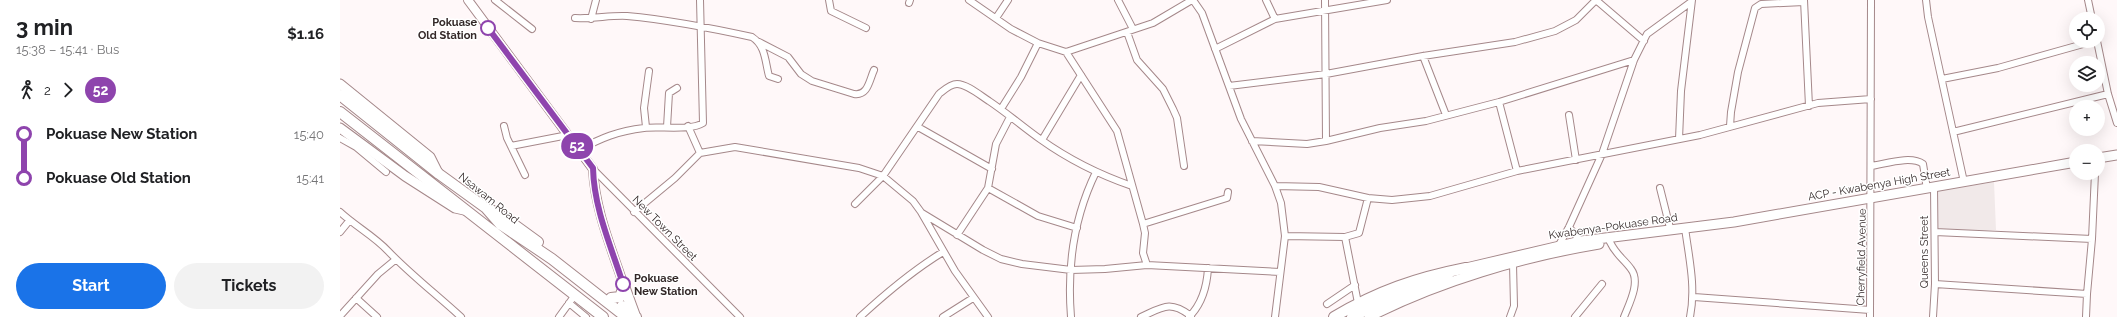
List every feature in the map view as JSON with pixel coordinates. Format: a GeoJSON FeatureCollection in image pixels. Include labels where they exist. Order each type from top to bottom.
{"type":"FeatureCollection","features":[{"type":"Feature","properties":{"kind":"main road"},"geometry":{"type":"LineString","coordinates":[[340,84],[430,156],[439,174]]}},
{"type":"Feature","properties":{"kind":"main road","name":"Nsawam Road"},"geometry":{"type":"LineString","coordinates":[[340,95],[439,174],[486,208],[500,224],[552,259],[626,317]]}},
{"type":"Feature","properties":{"kind":"main road"},"geometry":{"type":"LineString","coordinates":[[340,112],[464,210],[572,299],[603,317]]}},
{"type":"Feature","properties":{"kind":"main road"},"geometry":{"type":"LineString","coordinates":[[340,128],[405,176],[455,208],[464,210]]}},
{"type":"Feature","properties":{"kind":"main road"},"geometry":{"type":"LineString","coordinates":[[376,154],[400,159]]}},
{"type":"Feature","properties":{"kind":"main road"},"geometry":{"type":"LineString","coordinates":[[2105,157],[2117,155]]}},
{"type":"Feature","properties":{"kind":"main road","name":"ACP - Kwabenya High Street"},"geometry":{"type":"LineString","coordinates":[[1685,228],[1740,221],[2069,163]]}},
{"type":"Feature","properties":{"kind":"main road"},"geometry":{"type":"LineString","coordinates":[[486,208],[505,218],[636,317]]}},
{"type":"Feature","properties":{"kind":"main road","name":"Kwabenya-Pokuase Road"},"geometry":{"type":"LineString","coordinates":[[1369,317],[1422,292],[1450,282],[1582,244],[1670,228],[1685,228]]}},
{"type":"Feature","properties":{"kind":"main road","name":"Kwabenya-Pokuase Road"},"geometry":{"type":"LineString","coordinates":[[1352,317],[1397,295],[1466,268],[1559,245],[1610,242],[1671,232],[1685,228]]}},
{"type":"Feature","properties":{"kind":"main road"},"geometry":{"type":"LineString","coordinates":[[1334,317],[1358,303],[1423,277],[1466,268]]}},
{"type":"Feature","properties":{"kind":"main road"},"geometry":{"type":"LineString","coordinates":[[611,298],[620,297],[624,286]]}},
{"type":"Feature","properties":{"kind":"main road"},"geometry":{"type":"LineString","coordinates":[[624,286],[636,317]]}},
{"type":"Feature","properties":{"kind":"street"},"geometry":{"type":"LineString","coordinates":[[495,0],[532,29]]}},
{"type":"Feature","properties":{"kind":"street"},"geometry":{"type":"LineString","coordinates":[[591,19],[596,0]]}},
{"type":"Feature","properties":{"kind":"street"},"geometry":{"type":"LineString","coordinates":[[579,150],[608,135],[646,127],[688,126],[701,124],[704,121],[700,0]]}},
{"type":"Feature","properties":{"kind":"street"},"geometry":{"type":"LineString","coordinates":[[829,0],[831,11],[866,28]]}},
{"type":"Feature","properties":{"kind":"street"},"geometry":{"type":"LineString","coordinates":[[969,0],[1038,43],[1066,52],[1153,23],[1192,0],[1202,12],[1241,119],[1275,186],[1281,202],[1285,236],[1275,317]]}},
{"type":"Feature","properties":{"kind":"street"},"geometry":{"type":"LineString","coordinates":[[996,18],[1008,0]]}},
{"type":"Feature","properties":{"kind":"street"},"geometry":{"type":"LineString","coordinates":[[1118,0],[1133,29]]}},
{"type":"Feature","properties":{"kind":"street"},"geometry":{"type":"LineString","coordinates":[[1266,0],[1275,19]]}},
{"type":"Feature","properties":{"kind":"street"},"geometry":{"type":"LineString","coordinates":[[1324,0],[1326,141]]}},
{"type":"Feature","properties":{"kind":"street"},"geometry":{"type":"LineString","coordinates":[[1215,49],[1275,19],[1386,0]]}},
{"type":"Feature","properties":{"kind":"street"},"geometry":{"type":"LineString","coordinates":[[1229,86],[1326,74],[1423,56],[1515,42],[1556,31],[1576,20],[1596,0],[1644,41]]}},
{"type":"Feature","properties":{"kind":"street","name":"Cherryfield Avenue"},"geometry":{"type":"LineString","coordinates":[[1870,314],[1872,197],[1871,0]]}},
{"type":"Feature","properties":{"kind":"street"},"geometry":{"type":"LineString","coordinates":[[1926,0],[1964,182]]}},
{"type":"Feature","properties":{"kind":"street"},"geometry":{"type":"LineString","coordinates":[[2088,0],[2091,12]]}},
{"type":"Feature","properties":{"kind":"street"},"geometry":{"type":"LineString","coordinates":[[1559,245],[1569,227],[1602,154],[1634,60],[1647,34],[1691,1]]}},
{"type":"Feature","properties":{"kind":"street"},"geometry":{"type":"LineString","coordinates":[[1679,139],[1681,91],[1689,37],[1691,1]]}},
{"type":"Feature","properties":{"kind":"street"},"geometry":{"type":"LineString","coordinates":[[1730,126],[1738,72],[1756,8],[1761,4],[1804,1],[1809,106]]}},
{"type":"Feature","properties":{"kind":"street"},"geometry":{"type":"LineString","coordinates":[[472,2],[593,168],[594,189],[598,212],[624,286]]}},
{"type":"Feature","properties":{"kind":"street"},"geometry":{"type":"LineString","coordinates":[[575,18],[591,19],[626,16],[700,26],[752,37],[758,42],[788,58],[801,74],[812,81],[854,94],[860,95],[865,92],[874,70]]}},
{"type":"Feature","properties":{"kind":"street"},"geometry":{"type":"LineString","coordinates":[[1127,32],[1137,60],[1162,89],[1177,118],[1184,166]]}},
{"type":"Feature","properties":{"kind":"street"},"geometry":{"type":"LineString","coordinates":[[758,42],[766,57],[769,76],[778,79]]}},
{"type":"Feature","properties":{"kind":"street"},"geometry":{"type":"LineString","coordinates":[[1001,109],[1021,77],[1038,43]]}},
{"type":"Feature","properties":{"kind":"street"},"geometry":{"type":"LineString","coordinates":[[1942,79],[1998,68],[2069,48]]}},
{"type":"Feature","properties":{"kind":"street"},"geometry":{"type":"LineString","coordinates":[[2098,48],[2108,94],[2117,122]]}},
{"type":"Feature","properties":{"kind":"street"},"geometry":{"type":"LineString","coordinates":[[1066,52],[1117,131],[1143,224],[1145,233],[1142,253],[1147,265]]}},
{"type":"Feature","properties":{"kind":"street"},"geometry":{"type":"LineString","coordinates":[[1423,56],[1446,115]]}},
{"type":"Feature","properties":{"kind":"street"},"geometry":{"type":"LineString","coordinates":[[1252,141],[1307,144],[1380,128],[1426,121],[1499,102],[1634,60]]}},
{"type":"Feature","properties":{"kind":"street"},"geometry":{"type":"LineString","coordinates":[[646,127],[644,108],[649,71]]}},
{"type":"Feature","properties":{"kind":"street"},"geometry":{"type":"LineString","coordinates":[[1042,140],[1081,75]]}},
{"type":"Feature","properties":{"kind":"street"},"geometry":{"type":"LineString","coordinates":[[855,204],[883,176],[918,127],[939,94],[946,88],[957,84],[966,87],[1001,109],[1042,140],[1096,172],[1132,186]]}},
{"type":"Feature","properties":{"kind":"street"},"geometry":{"type":"LineString","coordinates":[[667,127],[669,93],[677,88]]}},
{"type":"Feature","properties":{"kind":"street"},"geometry":{"type":"LineString","coordinates":[[1954,132],[2108,94]]}},
{"type":"Feature","properties":{"kind":"street"},"geometry":{"type":"LineString","coordinates":[[1275,186],[1319,187],[1368,198],[1392,200],[1430,196],[1517,171],[1679,139],[1826,102],[1871,99]]}},
{"type":"Feature","properties":{"kind":"street"},"geometry":{"type":"LineString","coordinates":[[1499,102],[1517,171]]}},
{"type":"Feature","properties":{"kind":"street"},"geometry":{"type":"LineString","coordinates":[[1569,115],[1576,160]]}},
{"type":"Feature","properties":{"kind":"street"},"geometry":{"type":"LineString","coordinates":[[958,235],[988,188],[996,144],[1010,117]]}},
{"type":"Feature","properties":{"kind":"street"},"geometry":{"type":"LineString","coordinates":[[504,126],[511,146],[525,175]]}},
{"type":"Feature","properties":{"kind":"street"},"geometry":{"type":"LineString","coordinates":[[688,126],[700,152]]}},
{"type":"Feature","properties":{"kind":"street"},"geometry":{"type":"LineString","coordinates":[[918,127],[992,168]]}},
{"type":"Feature","properties":{"kind":"street"},"geometry":{"type":"LineString","coordinates":[[511,146],[568,135]]}},
{"type":"Feature","properties":{"kind":"street"},"geometry":{"type":"LineString","coordinates":[[340,138],[356,147],[386,172]]}},
{"type":"Feature","properties":{"kind":"street"},"geometry":{"type":"LineString","coordinates":[[634,212],[675,178],[700,152],[735,147],[819,160],[859,168],[883,176],[913,201],[921,212],[943,252],[973,298],[988,317]]}},
{"type":"Feature","properties":{"kind":"street","name":"Queens Street"},"geometry":{"type":"LineString","coordinates":[[1872,166],[1910,161],[1923,164],[1930,188],[1935,232],[1935,284],[1933,317]]}},
{"type":"Feature","properties":{"kind":"street","name":"New Town Street"},"geometry":{"type":"LineString","coordinates":[[593,168],[634,212],[740,317]]}},
{"type":"Feature","properties":{"kind":"street"},"geometry":{"type":"LineString","coordinates":[[1071,317],[1071,270],[1077,228],[1082,204],[1096,172]]}},
{"type":"Feature","properties":{"kind":"street"},"geometry":{"type":"LineString","coordinates":[[2086,317],[2095,180]]}},
{"type":"Feature","properties":{"kind":"street"},"geometry":{"type":"LineString","coordinates":[[988,188],[1038,216],[1077,228]]}},
{"type":"Feature","properties":{"kind":"street"},"geometry":{"type":"LineString","coordinates":[[1660,188],[1670,228]]}},
{"type":"Feature","properties":{"kind":"street"},"geometry":{"type":"LineString","coordinates":[[1143,224],[1227,198],[1228,192]]}},
{"type":"Feature","properties":{"kind":"street"},"geometry":{"type":"LineString","coordinates":[[1285,236],[1345,237],[1359,233],[1368,198]]}},
{"type":"Feature","properties":{"kind":"street"},"geometry":{"type":"LineString","coordinates":[[340,212],[349,221],[388,251],[395,260],[409,270],[461,317]]}},
{"type":"Feature","properties":{"kind":"street"},"geometry":{"type":"LineString","coordinates":[[921,212],[1001,259],[1022,264],[1071,270],[1098,270],[1147,265],[1280,272]]}},
{"type":"Feature","properties":{"kind":"street"},"geometry":{"type":"LineString","coordinates":[[340,232],[349,221]]}},
{"type":"Feature","properties":{"kind":"street"},"geometry":{"type":"LineString","coordinates":[[1569,227],[1582,244]]}},
{"type":"Feature","properties":{"kind":"street"},"geometry":{"type":"LineString","coordinates":[[1685,228],[1694,297],[1690,317]]}},
{"type":"Feature","properties":{"kind":"street"},"geometry":{"type":"LineString","coordinates":[[1935,232],[2092,239]]}},
{"type":"Feature","properties":{"kind":"street"},"geometry":{"type":"LineString","coordinates":[[1345,237],[1358,303]]}},
{"type":"Feature","properties":{"kind":"street"},"geometry":{"type":"LineString","coordinates":[[1610,242],[1617,255],[1631,269],[1635,276],[1635,284],[1624,317]]}},
{"type":"Feature","properties":{"kind":"street"},"geometry":{"type":"LineString","coordinates":[[860,317],[898,283],[943,252]]}},
{"type":"Feature","properties":{"kind":"street"},"geometry":{"type":"LineString","coordinates":[[340,316],[381,271],[395,260]]}},
{"type":"Feature","properties":{"kind":"street"},"geometry":{"type":"LineString","coordinates":[[1510,317],[1514,306],[1513,264]]}},
{"type":"Feature","properties":{"kind":"street"},"geometry":{"type":"LineString","coordinates":[[1141,317],[1172,305],[1180,307],[1190,316],[1206,289],[1208,268]]}},
{"type":"Feature","properties":{"kind":"street"},"geometry":{"type":"LineString","coordinates":[[1575,317],[1602,284]]}},
{"type":"Feature","properties":{"kind":"street"},"geometry":{"type":"LineString","coordinates":[[1935,284],[2088,294]]}},
{"type":"Feature","properties":{"kind":"street"},"geometry":{"type":"LineString","coordinates":[[1327,304],[1355,285]]}},
{"type":"Feature","properties":{"kind":"street"},"geometry":{"type":"LineString","coordinates":[[1694,297],[1870,314]]}},
{"type":"Feature","properties":{"kind":"street"},"geometry":{"type":"LineString","coordinates":[[356,298],[377,317]]}},
{"type":"Feature","properties":{"kind":"street"},"geometry":{"type":"LineString","coordinates":[[944,317],[973,298]]}},
{"type":"Feature","properties":{"kind":"street"},"geometry":{"type":"LineString","coordinates":[[559,317],[572,299],[586,317]]}},
{"type":"Feature","properties":{"kind":"shaded area"},"geometry":{"type":"Polygon","coordinates":[[[1994,182],[1996,230],[1937,231],[1938,191],[1994,182]]]}},
{"type":"Feature","properties":{"kind":"bus line","name":"52"},"geometry":{"type":"LineString","coordinates":[[488,28],[593,168],[594,189],[598,212],[623,284]]}},
{"type":"Feature","properties":{"kind":"place","name":"Pokuase Old Station"},"geometry":{"type":"Point","coordinates":[488,28]}},
{"type":"Feature","properties":{"kind":"place","name":"Pokuase New Station"},"geometry":{"type":"Point","coordinates":[623,284]}}]}
